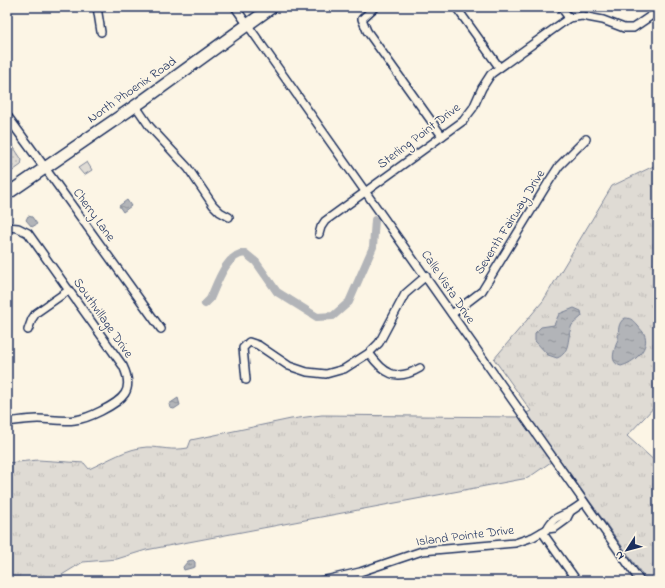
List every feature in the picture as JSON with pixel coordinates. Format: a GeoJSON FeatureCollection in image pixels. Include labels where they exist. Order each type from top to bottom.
{"type":"FeatureCollection","features":[{"type":"Feature","properties":{"kind":"main road","name":"North Phoenix Road"},"geometry":{"type":"LineString","coordinates":[[7,194],[135,106],[272,7]]}},
{"type":"Feature","properties":{"kind":"street"},"geometry":{"type":"LineString","coordinates":[[97,7],[101,32]]}},
{"type":"Feature","properties":{"kind":"street","name":"Calle Vista Drive"},"geometry":{"type":"LineString","coordinates":[[235,7],[640,581]]}},
{"type":"Feature","properties":{"kind":"street"},"geometry":{"type":"LineString","coordinates":[[375,7],[362,19],[367,31],[442,136]]}},
{"type":"Feature","properties":{"kind":"street"},"geometry":{"type":"LineString","coordinates":[[456,7],[499,67]]}},
{"type":"Feature","properties":{"kind":"street"},"geometry":{"type":"LineString","coordinates":[[561,7],[569,18],[582,16],[603,20],[624,28],[633,28],[658,11]]}},
{"type":"Feature","properties":{"kind":"street","name":"Sterling Point Drive"},"geometry":{"type":"LineString","coordinates":[[319,234],[325,221],[468,116],[486,81],[499,67],[569,18]]}},
{"type":"Feature","properties":{"kind":"street"},"geometry":{"type":"LineString","coordinates":[[135,106],[150,127],[188,168],[213,205],[220,212],[229,217]]}},
{"type":"Feature","properties":{"kind":"street","name":"Cherry Lane"},"geometry":{"type":"LineString","coordinates":[[7,116],[161,329]]}},
{"type":"Feature","properties":{"kind":"street","name":"Seventh Fairway Drive"},"geometry":{"type":"LineString","coordinates":[[452,314],[482,291],[559,166],[586,140]]}},
{"type":"Feature","properties":{"kind":"street","name":"Southvillage Drive"},"geometry":{"type":"LineString","coordinates":[[7,227],[18,228],[28,233],[123,366],[128,378],[126,392],[122,399],[116,404],[83,419],[74,421],[38,419],[7,422]]}},
{"type":"Feature","properties":{"kind":"street"},"geometry":{"type":"LineString","coordinates":[[246,380],[244,348],[249,342],[258,345],[290,366],[316,374],[326,374],[344,369],[369,353],[379,343],[405,294],[426,276]]}},
{"type":"Feature","properties":{"kind":"street"},"geometry":{"type":"LineString","coordinates":[[28,330],[36,313],[69,290]]}},
{"type":"Feature","properties":{"kind":"street"},"geometry":{"type":"LineString","coordinates":[[369,353],[380,367],[392,375],[409,374],[420,368]]}},
{"type":"Feature","properties":{"kind":"street","name":"Island Pointe Drive"},"geometry":{"type":"LineString","coordinates":[[321,581],[360,572],[422,551],[506,545],[524,540],[544,531],[550,523],[561,514],[570,512],[584,502]]}},
{"type":"Feature","properties":{"kind":"street"},"geometry":{"type":"LineString","coordinates":[[544,531],[577,581]]}},
{"type":"Feature","properties":{"kind":"green space"},"geometry":{"type":"Polygon","coordinates":[[[7,137],[22,160],[21,165],[7,175],[7,137]]]}},
{"type":"Feature","properties":{"kind":"green space"},"geometry":{"type":"Polygon","coordinates":[[[87,162],[92,170],[84,175],[78,168],[87,162]]]}},
{"type":"Feature","properties":{"kind":"green space"},"geometry":{"type":"Polygon","coordinates":[[[658,164],[658,403],[627,436],[658,464],[658,581],[647,581],[558,457],[528,478],[146,550],[117,559],[83,562],[52,581],[7,581],[7,463],[38,460],[84,463],[89,469],[117,455],[140,448],[188,448],[191,440],[291,419],[322,415],[517,417],[531,411],[494,359],[543,301],[612,186],[658,164]]]}},
{"type":"Feature","properties":{"kind":"water"},"geometry":{"type":"Polygon","coordinates":[[[127,200],[131,206],[123,212],[119,206],[127,200]]]}},
{"type":"Feature","properties":{"kind":"water"},"geometry":{"type":"Polygon","coordinates":[[[28,216],[32,217],[37,224],[32,227],[26,220],[28,216]]]}},
{"type":"Feature","properties":{"kind":"water"},"geometry":{"type":"Polygon","coordinates":[[[574,308],[581,311],[582,316],[572,325],[570,329],[568,344],[565,352],[557,358],[548,355],[535,341],[535,333],[541,327],[554,325],[559,314],[574,308]]]}},
{"type":"Feature","properties":{"kind":"water"},"geometry":{"type":"Polygon","coordinates":[[[625,318],[634,321],[643,332],[646,341],[642,351],[635,359],[621,366],[614,361],[613,358],[620,325],[622,320],[625,318]]]}},
{"type":"Feature","properties":{"kind":"water"},"geometry":{"type":"Polygon","coordinates":[[[178,398],[180,405],[174,409],[170,408],[169,404],[178,398]]]}},
{"type":"Feature","properties":{"kind":"water"},"geometry":{"type":"Polygon","coordinates":[[[193,560],[195,562],[195,567],[184,570],[183,567],[188,561],[193,560]]]}},
{"type":"Feature","properties":{"kind":"waterway"},"geometry":{"type":"LineString","coordinates":[[205,304],[210,299],[227,264],[232,258],[245,253],[256,262],[277,292],[317,317],[333,316],[349,302],[373,247],[375,220]]}}]}
